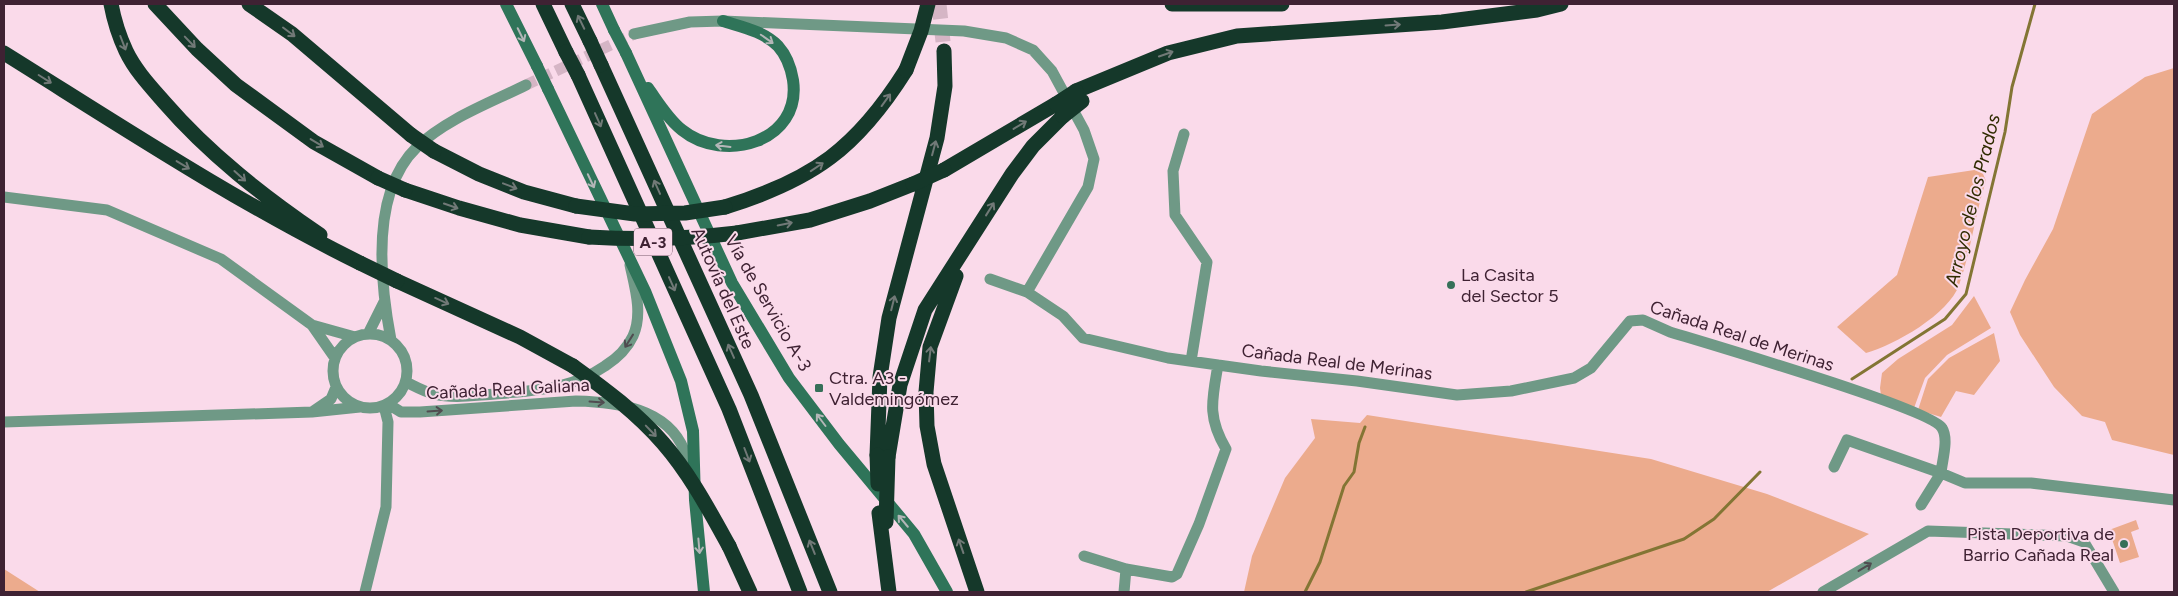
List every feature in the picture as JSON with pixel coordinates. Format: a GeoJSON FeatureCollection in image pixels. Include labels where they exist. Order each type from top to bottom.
{"type":"FeatureCollection","features":[{"type":"Feature","properties":{"kind":"highway"},"geometry":{"type":"LineString","coordinates":[[111,4],[114,20],[126,51],[144,79],[186,128],[248,183],[360,263]]}},
{"type":"Feature","properties":{"kind":"highway"},"geometry":{"type":"LineString","coordinates":[[249,4],[306,45],[372,103],[434,151],[479,174],[515,188],[576,206],[635,214],[685,213],[725,207],[763,195],[802,177],[834,156],[863,129],[887,99],[906,70],[921,31],[928,4]]}},
{"type":"Feature","properties":{"kind":"highway","name":"A-3"},"geometry":{"type":"LineString","coordinates":[[543,4],[578,76],[729,409],[800,592]]}},
{"type":"Feature","properties":{"kind":"highway","name":"Autovía del Este"},"geometry":{"type":"LineString","coordinates":[[572,4],[751,395],[830,592]]}},
{"type":"Feature","properties":{"kind":"highway"},"geometry":{"type":"LineString","coordinates":[[1172,4],[1282,4]]}},
{"type":"Feature","properties":{"kind":"highway"},"geometry":{"type":"LineString","coordinates":[[156,5],[197,49],[236,85],[314,142],[378,178],[405,190],[459,208],[520,225],[589,237],[660,239],[737,234],[810,220],[870,201],[944,170],[1059,110],[1121,72],[1168,53],[1237,36],[1442,22],[1537,10],[1561,4]]}},
{"type":"Feature","properties":{"kind":"highway"},"geometry":{"type":"LineString","coordinates":[[889,591],[883,517],[880,377],[889,318],[937,138],[945,86],[944,51]]}},
{"type":"Feature","properties":{"kind":"highway"},"geometry":{"type":"LineString","coordinates":[[4,53],[163,153],[296,232],[520,337],[574,366],[637,416],[663,443],[706,503],[729,546],[750,592]]}},
{"type":"Feature","properties":{"kind":"highway"},"geometry":{"type":"LineString","coordinates":[[883,456],[900,386],[925,310],[1012,174],[1059,110]]}},
{"type":"Feature","properties":{"kind":"highway"},"geometry":{"type":"LineString","coordinates":[[969,244],[951,286],[930,347],[926,392],[927,426],[934,464],[977,592]]}},
{"type":"Feature","properties":{"kind":"main road"},"geometry":{"type":"LineString","coordinates":[[506,4],[651,306],[681,381],[693,431],[695,500],[704,592]]}},
{"type":"Feature","properties":{"kind":"main road","name":"Vía de Servicio A-3"},"geometry":{"type":"LineString","coordinates":[[602,4],[732,283],[789,378],[914,534],[947,592]]}},
{"type":"Feature","properties":{"kind":"main road"},"geometry":{"type":"LineString","coordinates":[[626,53],[661,108],[682,130],[698,140],[716,146],[734,148],[751,144],[776,130],[789,112],[794,90],[791,66],[778,46],[756,31],[723,21]]}},
{"type":"Feature","properties":{"kind":"street"},"geometry":{"type":"LineString","coordinates":[[634,34],[690,22],[723,21],[964,31],[1006,38],[1033,50],[1052,71],[1084,130],[1094,160],[1088,187],[1027,292]]}},
{"type":"Feature","properties":{"kind":"street"},"geometry":{"type":"LineString","coordinates":[[391,340],[384,302],[383,235],[387,200],[402,166],[417,147],[447,125],[526,85]]}},
{"type":"Feature","properties":{"kind":"street"},"geometry":{"type":"LineString","coordinates":[[1184,134],[1173,171],[1175,215],[1207,262],[1191,361]]}},
{"type":"Feature","properties":{"kind":"street"},"geometry":{"type":"LineString","coordinates":[[4,197],[107,210],[221,259],[312,326],[335,358]]}},
{"type":"Feature","properties":{"kind":"street","name":"Cañada Real Galiana"},"geometry":{"type":"LineString","coordinates":[[406,382],[436,395],[464,396],[545,390],[572,384],[594,374],[622,353],[633,337],[637,323],[638,303],[629,260]]}},
{"type":"Feature","properties":{"kind":"street","name":"Cañada Real de Merinas"},"geometry":{"type":"LineString","coordinates":[[990,279],[1027,292],[1063,316],[1083,338],[1168,358],[1457,395],[1511,391],[1574,378],[1591,368],[1630,321],[1643,320],[1670,332],[1878,398],[1933,420],[1942,428],[1945,438],[1941,473]]}},
{"type":"Feature","properties":{"kind":"street"},"geometry":{"type":"LineString","coordinates":[[368,334],[384,302]]}},
{"type":"Feature","properties":{"kind":"street"},"geometry":{"type":"LineString","coordinates":[[312,326],[356,336],[380,335],[398,346],[407,363],[406,382],[396,399],[386,405],[370,409],[360,407],[350,403],[336,387],[333,373],[335,358],[343,345],[356,336]]}},
{"type":"Feature","properties":{"kind":"street"},"geometry":{"type":"LineString","coordinates":[[1084,556],[1126,569],[1172,576],[1177,574],[1199,524],[1226,449],[1216,433],[1211,406],[1218,365]]}},
{"type":"Feature","properties":{"kind":"street"},"geometry":{"type":"LineString","coordinates":[[312,412],[331,399],[336,387]]}},
{"type":"Feature","properties":{"kind":"street","name":"Cañada Real Galiana"},"geometry":{"type":"LineString","coordinates":[[386,405],[401,412],[420,412],[576,401],[602,402],[638,410],[652,415],[667,425],[684,450],[695,500]]}},
{"type":"Feature","properties":{"kind":"street"},"geometry":{"type":"LineString","coordinates":[[365,592],[386,507],[388,422],[386,405]]}},
{"type":"Feature","properties":{"kind":"street"},"geometry":{"type":"LineString","coordinates":[[4,422],[312,412],[360,407]]}},
{"type":"Feature","properties":{"kind":"street"},"geometry":{"type":"LineString","coordinates":[[1834,466],[1847,440],[1965,483],[2031,483],[2174,500]]}},
{"type":"Feature","properties":{"kind":"street"},"geometry":{"type":"LineString","coordinates":[[1921,505],[1941,473]]}},
{"type":"Feature","properties":{"kind":"street"},"geometry":{"type":"LineString","coordinates":[[1823,592],[1928,531],[2067,536],[2084,542],[2114,592]]}},
{"type":"Feature","properties":{"kind":"street"},"geometry":{"type":"LineString","coordinates":[[1124,592],[1126,569]]}},
{"type":"Feature","properties":{"kind":"shaded area"},"geometry":{"type":"Polygon","coordinates":[[[2174,68],[2174,455],[2112,440],[2105,422],[2082,416],[2054,387],[2020,335],[2010,312],[2053,229],[2092,114],[2145,77],[2174,68]]]}},
{"type":"Feature","properties":{"kind":"shaded area"},"geometry":{"type":"Polygon","coordinates":[[[1981,169],[1986,181],[1963,272],[1953,296],[1944,307],[1920,327],[1906,336],[1866,353],[1837,327],[1897,275],[1928,177],[1981,169]]]}},
{"type":"Feature","properties":{"kind":"shaded area"},"geometry":{"type":"Polygon","coordinates":[[[1974,296],[1991,328],[1947,355],[1925,378],[1914,408],[1881,395],[1882,373],[1898,359],[1952,325],[1974,296]]]}},
{"type":"Feature","properties":{"kind":"shaded area"},"geometry":{"type":"Polygon","coordinates":[[[1994,333],[2000,361],[1974,395],[1956,391],[1941,417],[1918,410],[1928,379],[1949,358],[1994,333]]]}},
{"type":"Feature","properties":{"kind":"shaded area"},"geometry":{"type":"Polygon","coordinates":[[[1367,415],[1651,459],[1767,494],[1869,534],[1767,592],[1244,592],[1252,556],[1285,478],[1315,438],[1311,419],[1360,423],[1367,415]]]}},
{"type":"Feature","properties":{"kind":"shaded area","name":"Pista Deportiva de Barrio Cañada Real"},"geometry":{"type":"Polygon","coordinates":[[[2136,520],[2139,529],[2131,532],[2139,557],[2120,563],[2109,530],[2136,520]]]}},
{"type":"Feature","properties":{"kind":"shaded area"},"geometry":{"type":"Polygon","coordinates":[[[4,569],[40,592],[4,592],[4,569]]]}},
{"type":"Feature","properties":{"kind":"waterway","name":"Arroyo de los Prados"},"geometry":{"type":"LineString","coordinates":[[1852,379],[1945,319],[1966,294],[2005,132],[2012,87],[2035,4]]}},
{"type":"Feature","properties":{"kind":"waterway"},"geometry":{"type":"LineString","coordinates":[[1305,592],[1320,562],[1344,486],[1354,472],[1359,443],[1365,427]]}},
{"type":"Feature","properties":{"kind":"waterway","name":"Arroyo de los Prados"},"geometry":{"type":"LineString","coordinates":[[1526,592],[1684,539],[1714,519],[1760,472]]}},
{"type":"Feature","properties":{"kind":"tunnel"},"geometry":{"type":"LineString","coordinates":[[939,4],[944,51]]}},
{"type":"Feature","properties":{"kind":"tunnel"},"geometry":{"type":"LineString","coordinates":[[526,85],[634,34]]}},
{"type":"Feature","properties":{"kind":"place","name":"La Casita del Sector 5"},"geometry":{"type":"Point","coordinates":[1451,285]}},
{"type":"Feature","properties":{"kind":"place","name":"Ctra. A3 - Valdemingómez"},"geometry":{"type":"Point","coordinates":[819,388]}},
{"type":"Feature","properties":{"kind":"place","name":"Pista Deportiva de Barrio Cañada Real"},"geometry":{"type":"Point","coordinates":[2124,544]}}]}
